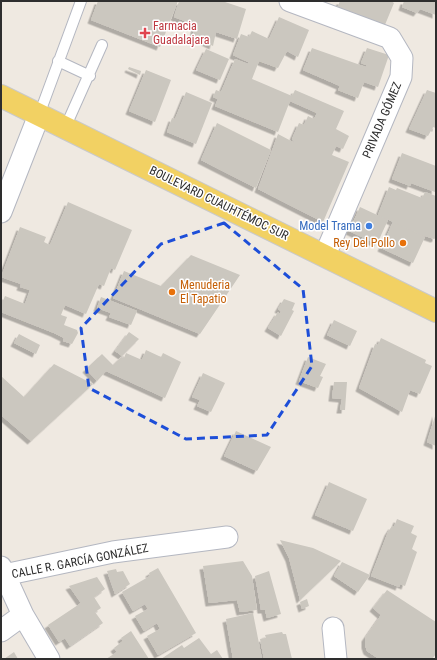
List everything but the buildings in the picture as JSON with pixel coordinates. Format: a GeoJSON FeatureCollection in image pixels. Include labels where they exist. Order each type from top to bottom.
{"type":"FeatureCollection","features":[{"type":"Feature","properties":{"kind":"main road","name":"BOULEVARD CUAUHTÉMOC SUR"},"geometry":{"type":"LineString","coordinates":[[1,96],[436,311]]}},
{"type":"Feature","properties":{"kind":"street","name":"PRIVADA GÓMEZ"},"geometry":{"type":"LineString","coordinates":[[290,1],[390,38],[402,58],[401,77],[325,255]]}},
{"type":"Feature","properties":{"kind":"street"},"geometry":{"type":"LineString","coordinates":[[1,212],[39,115]]}},
{"type":"Feature","properties":{"kind":"street","name":"CALLE R. GARCÍA GONZÁLEZ"},"geometry":{"type":"LineString","coordinates":[[3,571],[113,552],[227,537]]}},
{"type":"Feature","properties":{"kind":"street"},"geometry":{"type":"LineString","coordinates":[[3,571],[23,615],[49,659]]}},
{"type":"Feature","properties":{"kind":"street"},"geometry":{"type":"LineString","coordinates":[[1,631],[23,615]]}},
{"type":"Feature","properties":{"kind":"street"},"geometry":{"type":"LineString","coordinates":[[333,628],[336,659]]}},
{"type":"Feature","properties":{"kind":"lane"},"geometry":{"type":"LineString","coordinates":[[39,115],[81,1]]}},
{"type":"Feature","properties":{"kind":"lane"},"geometry":{"type":"LineString","coordinates":[[65,128],[90,76],[102,45]]}},
{"type":"Feature","properties":{"kind":"lane"},"geometry":{"type":"LineString","coordinates":[[58,62],[90,76]]}},
{"type":"Feature","properties":{"kind":"highlighted area"},"geometry":{"type":"Polygon","coordinates":[[[224,223],[303,289],[312,366],[267,435],[186,439],[89,388],[81,328],[161,244],[224,223]]]}},
{"type":"Feature","properties":{"kind":"place","name":"Farmacia Guadalajara"},"geometry":{"type":"Point","coordinates":[145,33]}},
{"type":"Feature","properties":{"kind":"place","name":"Model Trama"},"geometry":{"type":"Point","coordinates":[369,226]}},
{"type":"Feature","properties":{"kind":"place","name":"Rey Del Pollo"},"geometry":{"type":"Point","coordinates":[403,243]}},
{"type":"Feature","properties":{"kind":"place","name":"Menuderia El Tapatio"},"geometry":{"type":"Point","coordinates":[172,292]}}]}
